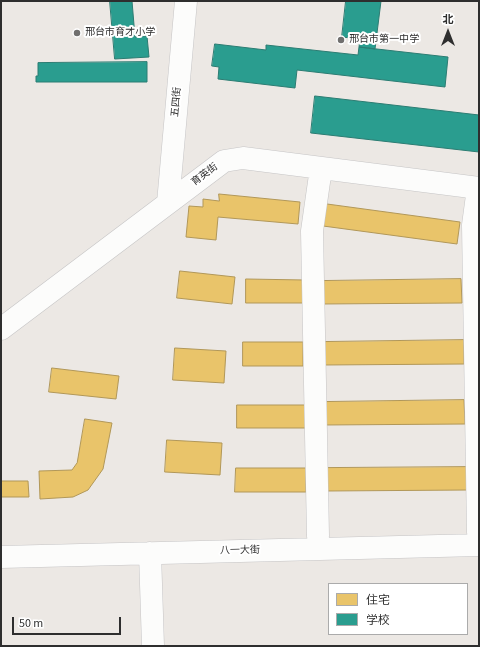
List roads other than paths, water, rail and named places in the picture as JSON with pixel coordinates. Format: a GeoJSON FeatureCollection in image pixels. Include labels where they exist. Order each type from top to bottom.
{"type":"FeatureCollection","features":[{"type":"Feature","properties":{"kind":"street","name":"五四街"},"geometry":{"type":"LineString","coordinates":[[168,203],[186,1]]}},
{"type":"Feature","properties":{"kind":"street","name":"育英街"},"geometry":{"type":"LineString","coordinates":[[1,329],[224,161],[242,158],[479,188]]}},
{"type":"Feature","properties":{"kind":"street"},"geometry":{"type":"LineString","coordinates":[[318,536],[312,231],[321,168]]}},
{"type":"Feature","properties":{"kind":"street"},"geometry":{"type":"LineString","coordinates":[[479,188],[474,225],[479,536]]}},
{"type":"Feature","properties":{"kind":"street","name":"八一大街"},"geometry":{"type":"LineString","coordinates":[[1,544],[318,536],[479,536]]}},
{"type":"Feature","properties":{"kind":"street","name":"八一大街"},"geometry":{"type":"LineString","coordinates":[[1,557],[150,553],[479,536]]}},
{"type":"Feature","properties":{"kind":"street"},"geometry":{"type":"LineString","coordinates":[[150,553],[153,646]]}},
{"type":"Feature","properties":{"kind":"place","name":"邢台市育才小学"},"geometry":{"type":"Point","coordinates":[77,33]}},
{"type":"Feature","properties":{"kind":"place","name":"邢台市第一中学"},"geometry":{"type":"Point","coordinates":[341,40]}}]}
